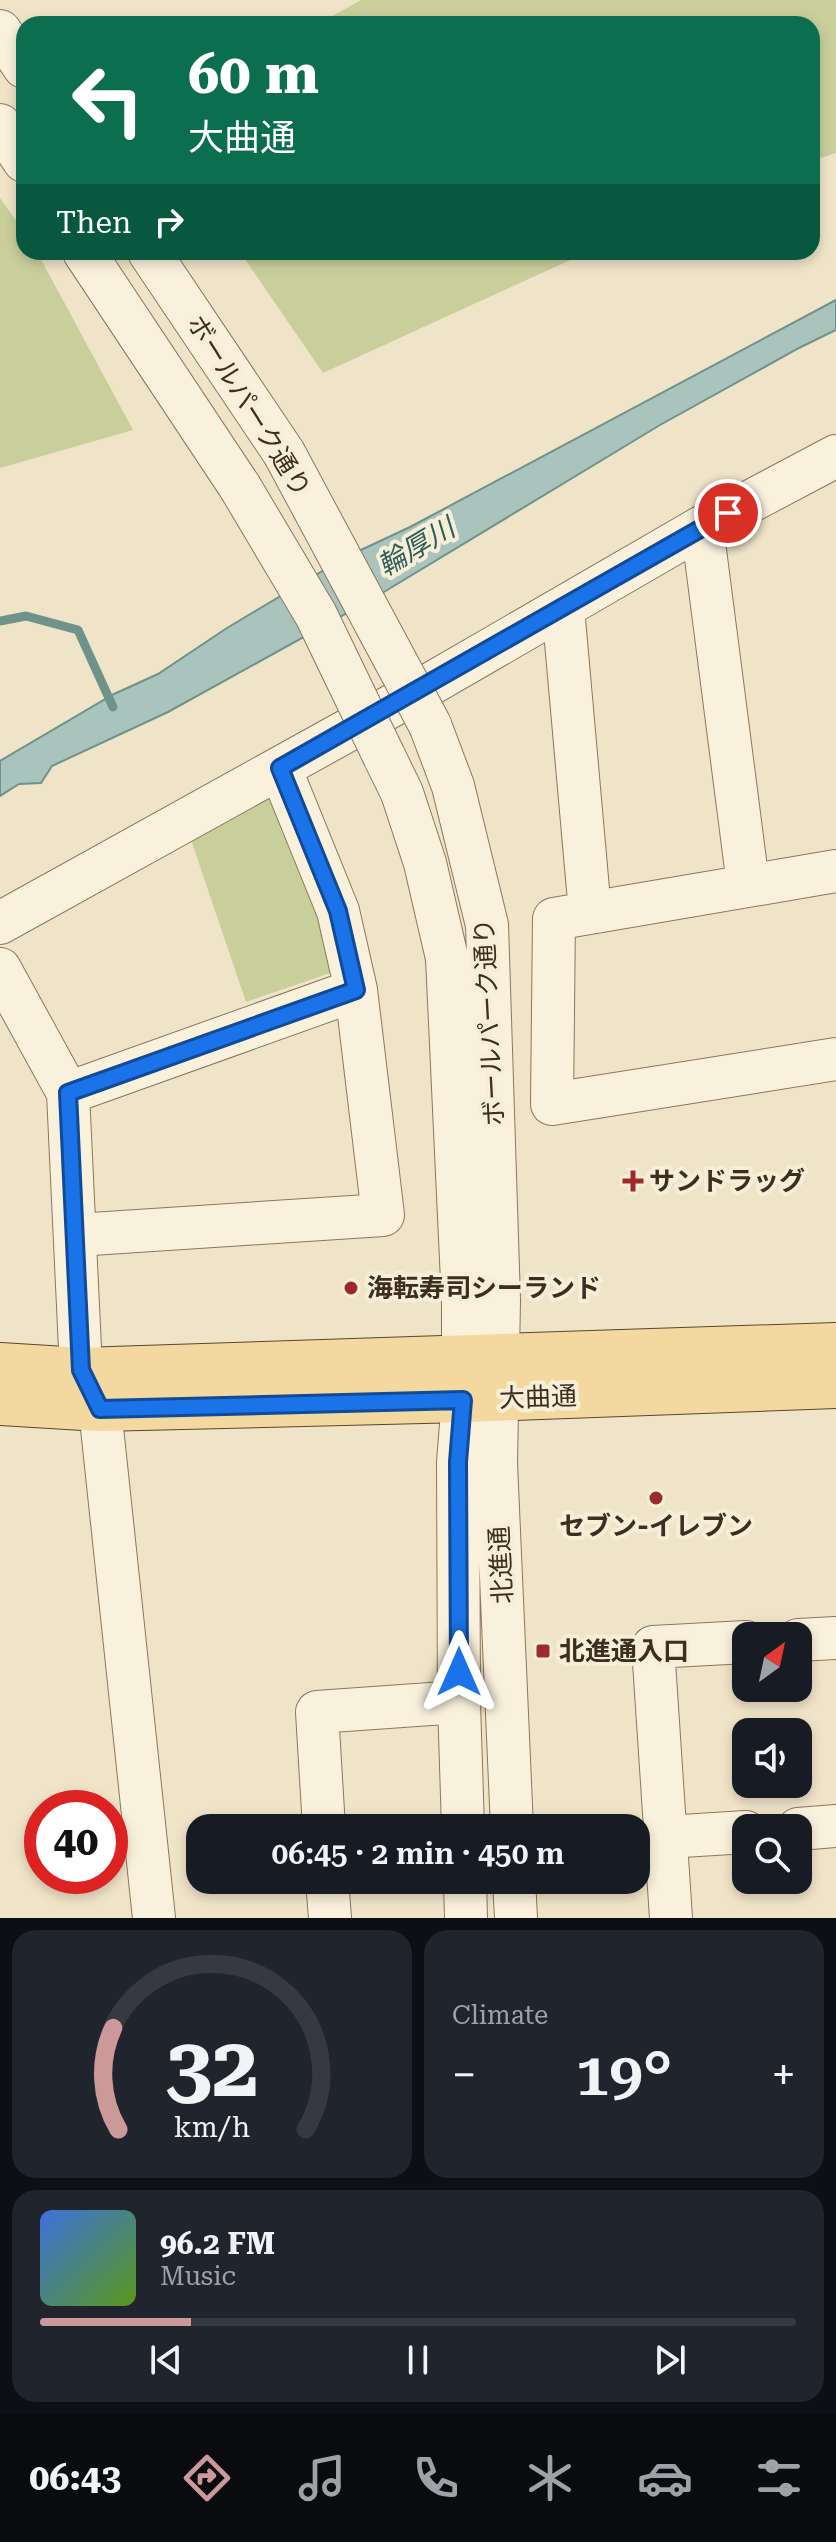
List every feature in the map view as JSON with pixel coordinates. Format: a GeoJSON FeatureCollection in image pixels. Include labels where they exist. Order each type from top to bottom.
{"type":"FeatureCollection","features":[{"type":"Feature","properties":{"kind":"main road","name":"大曲通"},"geometry":{"type":"LineString","coordinates":[[0,1403],[100,1409],[836,1345]]}},
{"type":"Feature","properties":{"kind":"main road","name":"大曲通"},"geometry":{"type":"LineString","coordinates":[[0,1365],[81,1370],[836,1386]]}},
{"type":"Feature","properties":{"kind":"street"},"geometry":{"type":"LineString","coordinates":[[0,31],[16,55]]}},
{"type":"Feature","properties":{"kind":"street"},"geometry":{"type":"LineString","coordinates":[[0,125],[16,149]]}},
{"type":"Feature","properties":{"kind":"street","name":"ボールパーク通り"},"geometry":{"type":"LineString","coordinates":[[89,260],[240,487],[316,615],[402,793],[425,863],[447,958],[463,1303],[481,1378]]}},
{"type":"Feature","properties":{"kind":"street","name":"ボールパーク通り"},"geometry":{"type":"LineString","coordinates":[[154,260],[284,453],[430,725],[453,786],[487,925],[481,1378]]}},
{"type":"Feature","properties":{"kind":"street"},"geometry":{"type":"LineString","coordinates":[[0,923],[280,768],[702,527],[836,456]]}},
{"type":"Feature","properties":{"kind":"street"},"geometry":{"type":"LineString","coordinates":[[702,527],[748,884]]}},
{"type":"Feature","properties":{"kind":"street"},"geometry":{"type":"LineString","coordinates":[[563,608],[590,912]]}},
{"type":"Feature","properties":{"kind":"street"},"geometry":{"type":"LineString","coordinates":[[76,1235],[383,1215],[356,990],[338,911],[280,768]]}},
{"type":"Feature","properties":{"kind":"street"},"geometry":{"type":"LineString","coordinates":[[836,871],[554,919],[552,1104],[836,1059]]}},
{"type":"Feature","properties":{"kind":"street"},"geometry":{"type":"LineString","coordinates":[[0,969],[68,1093],[81,1370],[100,1409],[154,1918]]}},
{"type":"Feature","properties":{"kind":"street"},"geometry":{"type":"LineString","coordinates":[[68,1093],[356,990]]}},
{"type":"Feature","properties":{"kind":"street","name":"北進通"},"geometry":{"type":"LineString","coordinates":[[463,1814],[458,1462],[481,1378]]}},
{"type":"Feature","properties":{"kind":"street","name":"北進通"},"geometry":{"type":"LineString","coordinates":[[481,1378],[496,1463],[511,1814]]}},
{"type":"Feature","properties":{"kind":"street"},"geometry":{"type":"LineString","coordinates":[[812,1639],[836,1638]]}},
{"type":"Feature","properties":{"kind":"street"},"geometry":{"type":"LineString","coordinates":[[671,1918],[653,1647],[732,1643]]}},
{"type":"Feature","properties":{"kind":"street"},"geometry":{"type":"LineString","coordinates":[[323,1814],[317,1712],[459,1702]]}},
{"type":"Feature","properties":{"kind":"street"},"geometry":{"type":"LineString","coordinates":[[812,1828],[836,1826]]}},
{"type":"Feature","properties":{"kind":"street"},"geometry":{"type":"LineString","coordinates":[[666,1837],[732,1833]]}},
{"type":"Feature","properties":{"kind":"street"},"geometry":{"type":"LineString","coordinates":[[328,1894],[330,1918]]}},
{"type":"Feature","properties":{"kind":"street"},"geometry":{"type":"LineString","coordinates":[[465,1894],[466,1918]]}},
{"type":"Feature","properties":{"kind":"street"},"geometry":{"type":"LineString","coordinates":[[515,1894],[516,1918]]}},
{"type":"Feature","properties":{"kind":"green space"},"geometry":{"type":"Polygon","coordinates":[[[361,0],[836,0],[836,153],[820,158],[820,16],[332,16],[361,0]]]}},
{"type":"Feature","properties":{"kind":"green space"},"geometry":{"type":"Polygon","coordinates":[[[0,198],[16,221],[16,260],[41,260],[133,430],[0,468],[0,198]]]}},
{"type":"Feature","properties":{"kind":"green space"},"geometry":{"type":"Polygon","coordinates":[[[245,260],[570,260],[323,373],[245,260]]]}},
{"type":"Feature","properties":{"kind":"green space"},"geometry":{"type":"Polygon","coordinates":[[[270,795],[322,922],[330,973],[246,1002],[191,840],[270,795]]]}},
{"type":"Feature","properties":{"kind":"water","name":"輪厚川"},"geometry":{"type":"Polygon","coordinates":[[[836,300],[836,330],[660,425],[369,601],[168,712],[52,766],[41,783],[19,784],[0,796],[0,761],[114,694],[158,674],[227,628],[346,557],[410,527],[836,300]]]}},
{"type":"Feature","properties":{"kind":"waterway"},"geometry":{"type":"LineString","coordinates":[[0,621],[26,616],[78,630],[113,707]]}},
{"type":"Feature","properties":{"kind":"place","name":"サンドラッグ"},"geometry":{"type":"Point","coordinates":[633,1181]}},
{"type":"Feature","properties":{"kind":"place","name":"海転寿司シーランド"},"geometry":{"type":"Point","coordinates":[351,1288]}},
{"type":"Feature","properties":{"kind":"place","name":"セブン-イレブン"},"geometry":{"type":"Point","coordinates":[656,1498]}},
{"type":"Feature","properties":{"kind":"place","name":"北進通入口"},"geometry":{"type":"Point","coordinates":[543,1651]}},
{"type":"Feature","properties":{"kind":"route"},"geometry":{"type":"LineString","coordinates":[[459,1672],[458,1462],[463,1400],[100,1409],[81,1370],[68,1093],[356,990],[338,911],[280,768],[728,513]]}}]}
